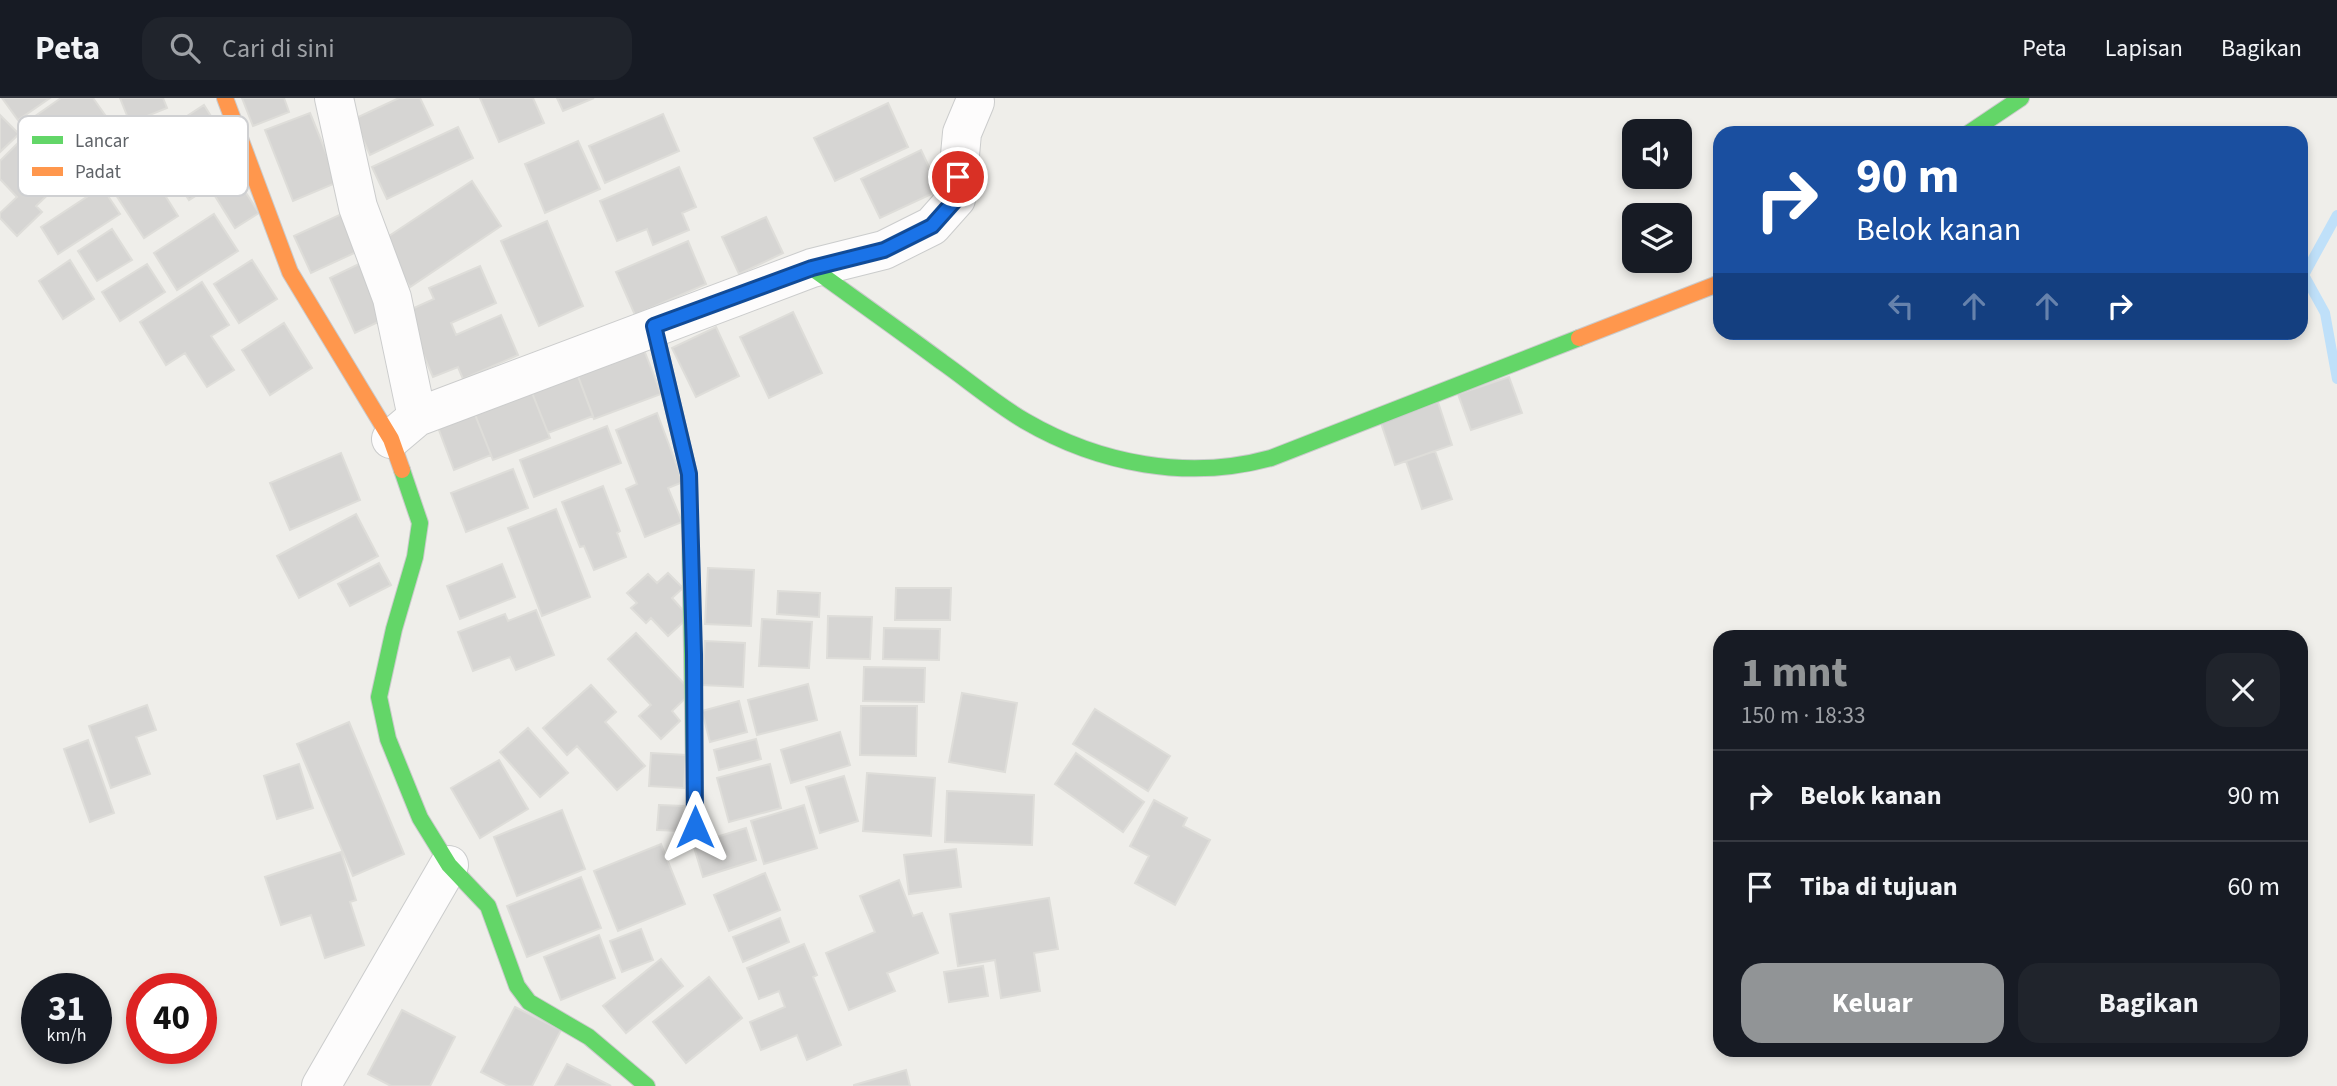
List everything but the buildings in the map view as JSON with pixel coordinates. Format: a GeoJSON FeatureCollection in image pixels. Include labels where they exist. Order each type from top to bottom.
{"type":"FeatureCollection","features":[{"type":"Feature","properties":{"kind":"street"},"geometry":{"type":"LineString","coordinates":[[225,98],[232,116]]}},
{"type":"Feature","properties":{"kind":"street"},"geometry":{"type":"LineString","coordinates":[[334,98],[358,207],[392,298],[404,428],[420,523],[415,557],[394,629],[379,697],[388,739],[420,818],[449,866],[488,906],[517,986],[529,1002],[589,1037],[647,1086]]}},
{"type":"Feature","properties":{"kind":"street"},"geometry":{"type":"LineString","coordinates":[[1979,126],[2021,98]]}},
{"type":"Feature","properties":{"kind":"street"},"geometry":{"type":"LineString","coordinates":[[404,428],[654,326],[812,268],[884,250],[932,226],[956,199],[962,133],[975,102]]}},
{"type":"Feature","properties":{"kind":"street"},"geometry":{"type":"LineString","coordinates":[[248,160],[290,272],[404,428]]}},
{"type":"Feature","properties":{"kind":"street"},"geometry":{"type":"LineString","coordinates":[[812,268],[1023,420],[1056,438],[1146,464],[1201,470],[1267,460],[1713,287]]}},
{"type":"Feature","properties":{"kind":"street"},"geometry":{"type":"LineString","coordinates":[[654,326],[689,474],[695,827]]}},
{"type":"Feature","properties":{"kind":"street"},"geometry":{"type":"LineString","coordinates":[[321,1086],[449,866]]}},
{"type":"Feature","properties":{"kind":"waterway"},"geometry":{"type":"LineString","coordinates":[[2308,268],[2337,215]]}},
{"type":"Feature","properties":{"kind":"waterway"},"geometry":{"type":"LineString","coordinates":[[2308,282],[2325,313],[2337,379]]}},
{"type":"Feature","properties":{"kind":"traffic: fast"},"geometry":{"type":"LineString","coordinates":[[1979,126],[2021,98]]}},
{"type":"Feature","properties":{"kind":"traffic: fast"},"geometry":{"type":"LineString","coordinates":[[812,268],[1025,421],[1053,436],[1113,458],[1176,468],[1240,465],[1271,458],[1579,338]]}},
{"type":"Feature","properties":{"kind":"traffic: fast"},"geometry":{"type":"LineString","coordinates":[[654,326],[689,474],[695,827]]}},
{"type":"Feature","properties":{"kind":"traffic: fast"},"geometry":{"type":"LineString","coordinates":[[402,470],[420,523],[415,557],[394,629],[379,697],[388,739],[420,818],[449,865],[488,906],[517,986],[529,1002],[589,1037],[647,1086]]}},
{"type":"Feature","properties":{"kind":"traffic: slow"},"geometry":{"type":"LineString","coordinates":[[225,98],[232,116]]}},
{"type":"Feature","properties":{"kind":"traffic: slow"},"geometry":{"type":"LineString","coordinates":[[248,160],[290,272],[391,439],[402,470]]}},
{"type":"Feature","properties":{"kind":"traffic: slow"},"geometry":{"type":"LineString","coordinates":[[1579,338],[1713,286]]}},
{"type":"Feature","properties":{"kind":"route"},"geometry":{"type":"LineString","coordinates":[[695,827],[689,474],[654,326],[812,268],[884,250],[932,226],[956,199],[958,177]]}}]}
